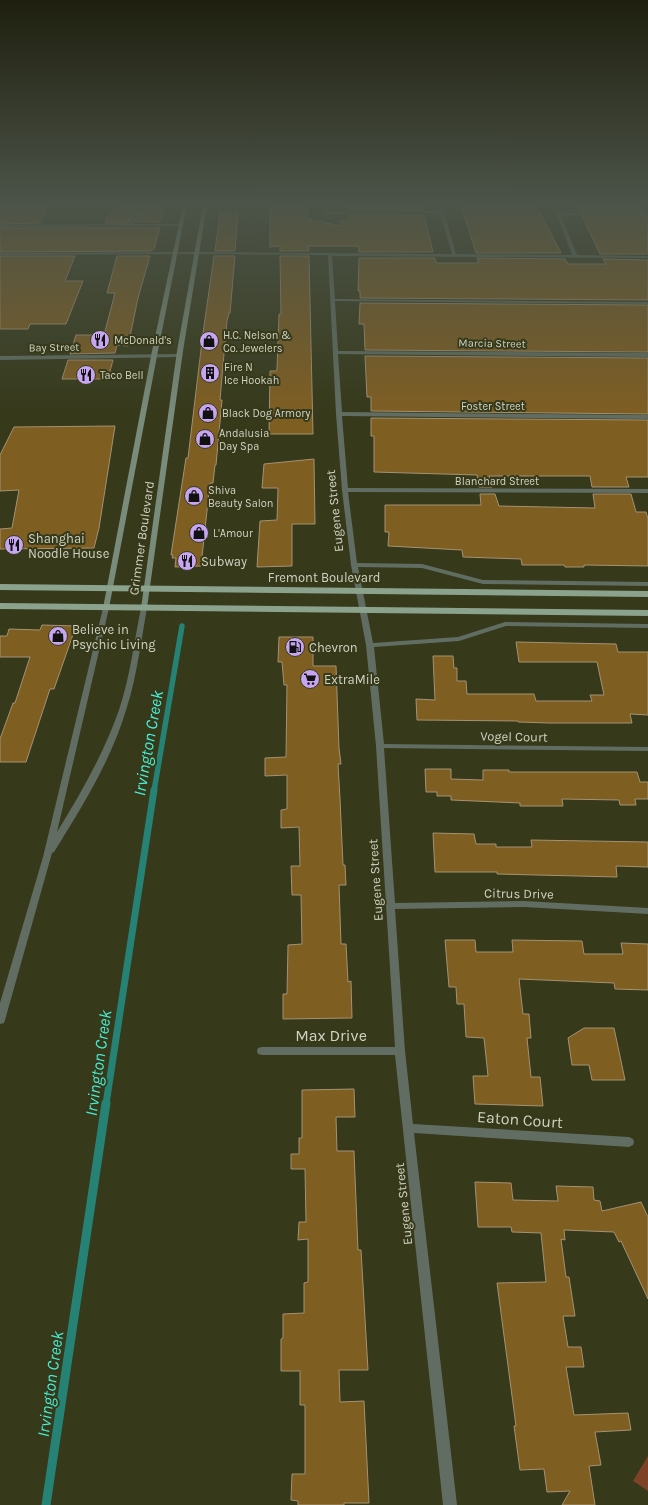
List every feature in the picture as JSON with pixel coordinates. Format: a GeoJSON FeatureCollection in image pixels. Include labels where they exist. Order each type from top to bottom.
{"type":"FeatureCollection","features":[{"type":"Feature","properties":{"kind":"main road","name":"Grimmer Boulevard"},"geometry":{"type":"LineString","coordinates":[[106,608],[154,356],[171,275]]}},
{"type":"Feature","properties":{"kind":"main road","name":"Grimmer Boulevard"},"geometry":{"type":"LineString","coordinates":[[144,608],[193,275]]}},
{"type":"Feature","properties":{"kind":"main road","name":"Fremont Boulevard"},"geometry":{"type":"LineString","coordinates":[[0,587],[648,594]]}},
{"type":"Feature","properties":{"kind":"main road"},"geometry":{"type":"LineString","coordinates":[[0,606],[648,613]]}},
{"type":"Feature","properties":{"kind":"street","name":"Eugene Street"},"geometry":{"type":"LineString","coordinates":[[331,275],[345,490],[354,565],[370,644],[380,746],[400,1051],[450,1505]]}},
{"type":"Feature","properties":{"kind":"street"},"geometry":{"type":"LineString","coordinates":[[333,300],[648,302]]}},
{"type":"Feature","properties":{"kind":"street","name":"Marcia Street"},"geometry":{"type":"LineString","coordinates":[[336,352],[648,355]]}},
{"type":"Feature","properties":{"kind":"street","name":"Bay Street"},"geometry":{"type":"LineString","coordinates":[[0,358],[180,355]]}},
{"type":"Feature","properties":{"kind":"street","name":"Foster Street"},"geometry":{"type":"LineString","coordinates":[[339,414],[648,417]]}},
{"type":"Feature","properties":{"kind":"street","name":"Blanchard Street"},"geometry":{"type":"LineString","coordinates":[[345,490],[648,491]]}},
{"type":"Feature","properties":{"kind":"street","name":"Fremont Boulevard"},"geometry":{"type":"LineString","coordinates":[[354,565],[422,566],[482,582],[648,584]]}},
{"type":"Feature","properties":{"kind":"street","name":"Grimmer Boulevard"},"geometry":{"type":"LineString","coordinates":[[0,1020],[47,857],[106,608]]}},
{"type":"Feature","properties":{"kind":"street","name":"Grimmer Boulevard"},"geometry":{"type":"LineString","coordinates":[[47,857],[101,764],[123,710],[144,608]]}},
{"type":"Feature","properties":{"kind":"street"},"geometry":{"type":"LineString","coordinates":[[370,644],[459,639],[505,624],[648,626]]}},
{"type":"Feature","properties":{"kind":"street","name":"Vogel Court"},"geometry":{"type":"LineString","coordinates":[[380,746],[648,749]]}},
{"type":"Feature","properties":{"kind":"street","name":"Citrus Drive"},"geometry":{"type":"LineString","coordinates":[[390,906],[524,904],[648,911]]}},
{"type":"Feature","properties":{"kind":"street","name":"Max Drive"},"geometry":{"type":"LineString","coordinates":[[262,1051],[400,1051]]}},
{"type":"Feature","properties":{"kind":"street","name":"Eaton Court"},"geometry":{"type":"LineString","coordinates":[[408,1128],[629,1142]]}},
{"type":"Feature","properties":{"kind":"shaded area"},"geometry":{"type":"Polygon","coordinates":[[[648,1456],[648,1491],[633,1481],[648,1456]]]}},
{"type":"Feature","properties":{"kind":"building"},"geometry":{"type":"Polygon","coordinates":[[[0,275],[67,275],[65,281],[83,281],[66,324],[30,324],[28,329],[0,329],[0,275]]]}},
{"type":"Feature","properties":{"kind":"building"},"geometry":{"type":"Polygon","coordinates":[[[112,275],[145,275],[128,346],[117,345],[115,353],[70,354],[76,335],[104,335],[115,293],[107,293],[112,275]]]}},
{"type":"Feature","properties":{"kind":"building"},"geometry":{"type":"Polygon","coordinates":[[[211,275],[233,275],[230,313],[227,321],[216,465],[213,483],[210,483],[201,566],[175,567],[176,558],[172,558],[173,555],[171,555],[186,458],[188,458],[211,275]]]}},
{"type":"Feature","properties":{"kind":"building"},"geometry":{"type":"Polygon","coordinates":[[[280,275],[309,275],[313,434],[269,434],[270,371],[276,371],[277,369],[279,314],[281,314],[280,275]]]}},
{"type":"Feature","properties":{"kind":"building"},"geometry":{"type":"Polygon","coordinates":[[[358,275],[648,275],[648,300],[360,298],[360,291],[358,291],[358,275]]]}},
{"type":"Feature","properties":{"kind":"building"},"geometry":{"type":"Polygon","coordinates":[[[360,303],[648,305],[648,352],[365,350],[364,324],[359,324],[360,303]]]}},
{"type":"Feature","properties":{"kind":"building"},"geometry":{"type":"Polygon","coordinates":[[[365,356],[648,358],[648,414],[371,411],[371,397],[367,397],[365,356]]]}},
{"type":"Feature","properties":{"kind":"building"},"geometry":{"type":"Polygon","coordinates":[[[68,360],[113,360],[108,379],[62,379],[68,360]]]}},
{"type":"Feature","properties":{"kind":"building"},"geometry":{"type":"Polygon","coordinates":[[[371,418],[648,420],[648,477],[626,477],[629,487],[592,487],[590,476],[489,476],[492,487],[479,487],[477,475],[374,472],[374,436],[371,436],[371,418]]]}},
{"type":"Feature","properties":{"kind":"building"},"geometry":{"type":"Polygon","coordinates":[[[115,426],[99,528],[94,548],[0,549],[0,529],[12,528],[19,490],[0,491],[0,455],[14,427],[115,426]]]}},
{"type":"Feature","properties":{"kind":"building"},"geometry":{"type":"Polygon","coordinates":[[[314,459],[315,524],[292,524],[292,566],[257,567],[260,521],[277,520],[278,488],[262,488],[264,464],[314,459]]]}},
{"type":"Feature","properties":{"kind":"building"},"geometry":{"type":"Polygon","coordinates":[[[480,494],[495,494],[499,506],[595,508],[593,494],[631,494],[636,512],[646,512],[648,519],[648,566],[584,565],[584,567],[565,567],[564,565],[522,565],[521,559],[463,557],[462,550],[388,546],[389,532],[385,532],[385,505],[481,505],[480,494]]]}},
{"type":"Feature","properties":{"kind":"building"},"geometry":{"type":"Polygon","coordinates":[[[42,625],[76,626],[54,689],[50,689],[26,762],[0,762],[0,739],[13,703],[15,703],[30,657],[0,657],[0,636],[7,636],[9,629],[40,630],[42,625]]]}},
{"type":"Feature","properties":{"kind":"building"},"geometry":{"type":"Polygon","coordinates":[[[279,637],[313,637],[313,666],[336,666],[341,764],[338,764],[343,865],[345,865],[346,885],[339,885],[341,944],[346,944],[348,982],[351,981],[352,1018],[283,1019],[283,994],[287,994],[288,945],[302,944],[301,895],[292,895],[291,866],[300,866],[299,827],[281,828],[281,810],[287,809],[287,775],[265,776],[265,758],[286,757],[287,685],[284,685],[282,662],[278,662],[279,637]]]}},
{"type":"Feature","properties":{"kind":"building"},"geometry":{"type":"Polygon","coordinates":[[[516,642],[616,644],[618,652],[648,652],[648,715],[630,714],[632,723],[417,720],[416,699],[435,700],[433,656],[453,656],[454,668],[457,668],[457,681],[466,681],[467,694],[534,694],[536,701],[592,701],[590,695],[604,695],[597,662],[519,662],[516,642]]]}},
{"type":"Feature","properties":{"kind":"building"},"geometry":{"type":"Polygon","coordinates":[[[425,769],[451,769],[451,779],[483,780],[483,770],[509,770],[509,772],[637,772],[640,782],[648,782],[648,799],[635,799],[636,805],[620,805],[619,800],[562,799],[563,806],[520,806],[520,803],[451,800],[451,796],[437,796],[437,792],[426,792],[425,769]]]}},
{"type":"Feature","properties":{"kind":"building"},"geometry":{"type":"Polygon","coordinates":[[[433,833],[474,834],[476,844],[496,844],[496,847],[532,847],[531,840],[648,842],[648,867],[616,866],[617,877],[497,874],[497,872],[435,872],[433,833]]]}},
{"type":"Feature","properties":{"kind":"building"},"geometry":{"type":"Polygon","coordinates":[[[445,940],[475,940],[476,952],[513,952],[512,940],[582,941],[584,954],[623,954],[621,943],[648,944],[648,990],[615,989],[614,983],[519,979],[523,1014],[529,1014],[531,1038],[527,1038],[531,1077],[540,1077],[543,1106],[475,1104],[473,1076],[488,1076],[484,1038],[466,1037],[464,1004],[457,1004],[456,987],[449,987],[445,940]]]}},
{"type":"Feature","properties":{"kind":"building"},"geometry":{"type":"Polygon","coordinates":[[[584,1028],[614,1028],[625,1080],[592,1080],[589,1065],[572,1065],[568,1038],[584,1028]]]}},
{"type":"Feature","properties":{"kind":"building"},"geometry":{"type":"Polygon","coordinates":[[[354,1089],[355,1117],[336,1117],[337,1151],[354,1151],[358,1250],[361,1250],[368,1370],[339,1370],[340,1402],[364,1401],[369,1503],[344,1503],[344,1505],[298,1505],[298,1501],[291,1500],[292,1474],[305,1474],[305,1405],[300,1405],[300,1371],[281,1371],[281,1339],[283,1338],[283,1314],[304,1313],[304,1283],[308,1282],[308,1239],[298,1240],[299,1222],[306,1222],[305,1169],[291,1169],[291,1154],[299,1154],[299,1138],[302,1138],[302,1090],[354,1089]]]}},
{"type":"Feature","properties":{"kind":"building"},"geometry":{"type":"Polygon","coordinates":[[[475,1182],[511,1183],[513,1200],[558,1201],[556,1186],[593,1187],[594,1200],[600,1201],[602,1211],[641,1202],[648,1217],[648,1299],[621,1241],[619,1242],[614,1232],[564,1230],[565,1240],[561,1239],[566,1277],[569,1277],[575,1316],[563,1316],[568,1347],[581,1347],[584,1367],[566,1367],[574,1415],[628,1413],[631,1430],[595,1432],[601,1465],[589,1466],[595,1505],[562,1505],[570,1491],[547,1492],[544,1469],[520,1470],[514,1426],[516,1426],[497,1283],[546,1282],[541,1233],[512,1232],[511,1227],[478,1227],[475,1182]]]}},
{"type":"Feature","properties":{"kind":"waterway","name":"Irvington Creek"},"geometry":{"type":"LineString","coordinates":[[154,791],[182,626]]}},
{"type":"Feature","properties":{"kind":"waterway","name":"Irvington Creek"},"geometry":{"type":"LineString","coordinates":[[106,1104],[154,790]]}},
{"type":"Feature","properties":{"kind":"waterway","name":"Irvington Creek"},"geometry":{"type":"LineString","coordinates":[[46,1505],[106,1103]]}},
{"type":"Feature","properties":{"kind":"place","name":"McDonald's"},"geometry":{"type":"Point","coordinates":[100,340]}},
{"type":"Feature","properties":{"kind":"place","name":"H.C. Nelson & Co. Jewelers"},"geometry":{"type":"Point","coordinates":[209,341]}},
{"type":"Feature","properties":{"kind":"place","name":"Fire N Ice Hookah"},"geometry":{"type":"Point","coordinates":[210,373]}},
{"type":"Feature","properties":{"kind":"place","name":"Taco Bell"},"geometry":{"type":"Point","coordinates":[86,375]}},
{"type":"Feature","properties":{"kind":"place","name":"Black Dog Armory"},"geometry":{"type":"Point","coordinates":[208,413]}},
{"type":"Feature","properties":{"kind":"place","name":"Andalusia Day Spa"},"geometry":{"type":"Point","coordinates":[205,439]}},
{"type":"Feature","properties":{"kind":"place","name":"Shiva Beauty Salon"},"geometry":{"type":"Point","coordinates":[194,496]}},
{"type":"Feature","properties":{"kind":"place","name":"L'Amour"},"geometry":{"type":"Point","coordinates":[199,533]}},
{"type":"Feature","properties":{"kind":"place","name":"Shanghai Noodle House"},"geometry":{"type":"Point","coordinates":[14,545]}},
{"type":"Feature","properties":{"kind":"place","name":"Subway"},"geometry":{"type":"Point","coordinates":[187,561]}},
{"type":"Feature","properties":{"kind":"place","name":"Believe in Psychic Living"},"geometry":{"type":"Point","coordinates":[58,636]}},
{"type":"Feature","properties":{"kind":"place","name":"Chevron"},"geometry":{"type":"Point","coordinates":[295,647]}},
{"type":"Feature","properties":{"kind":"place","name":"ExtraMile"},"geometry":{"type":"Point","coordinates":[310,679]}}]}
